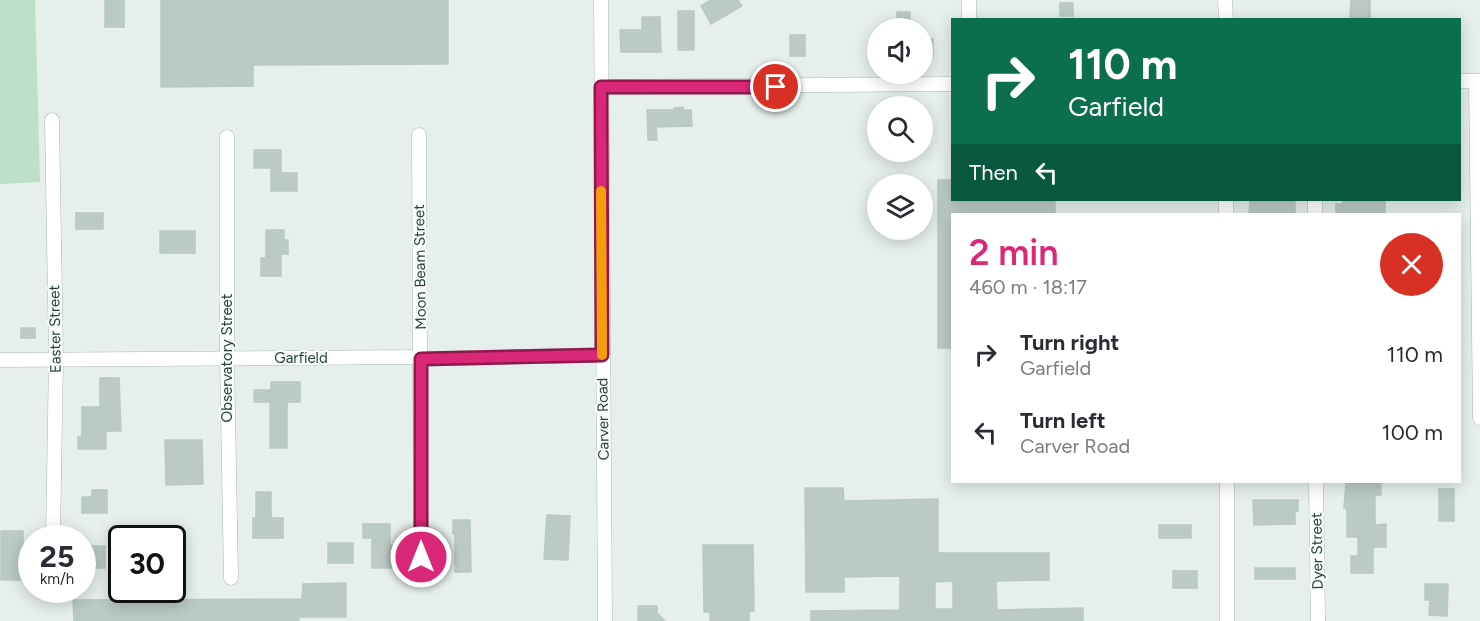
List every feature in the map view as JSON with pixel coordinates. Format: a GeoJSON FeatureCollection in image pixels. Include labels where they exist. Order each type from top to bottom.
{"type":"FeatureCollection","features":[{"type":"Feature","properties":{"kind":"street","name":"Carver Road"},"geometry":{"type":"LineString","coordinates":[[601,0],[605,621]]}},
{"type":"Feature","properties":{"kind":"street"},"geometry":{"type":"LineString","coordinates":[[969,0],[969,18]]}},
{"type":"Feature","properties":{"kind":"street"},"geometry":{"type":"LineString","coordinates":[[1226,0],[1226,18]]}},
{"type":"Feature","properties":{"kind":"street"},"geometry":{"type":"LineString","coordinates":[[1461,81],[1478,81],[1480,418]]}},
{"type":"Feature","properties":{"kind":"street"},"geometry":{"type":"LineString","coordinates":[[601,87],[951,84]]}},
{"type":"Feature","properties":{"kind":"street","name":"Easter Street"},"geometry":{"type":"LineString","coordinates":[[52,120],[56,359],[53,525]]}},
{"type":"Feature","properties":{"kind":"street","name":"Moon Beam Street"},"geometry":{"type":"LineString","coordinates":[[419,135],[421,579]]}},
{"type":"Feature","properties":{"kind":"street","name":"Observatory Street"},"geometry":{"type":"LineString","coordinates":[[227,137],[227,358],[231,578]]}},
{"type":"Feature","properties":{"kind":"street","name":"Garfield"},"geometry":{"type":"LineString","coordinates":[[0,360],[416,357],[421,359],[602,355]]}},
{"type":"Feature","properties":{"kind":"street"},"geometry":{"type":"LineString","coordinates":[[1227,483],[1227,621]]}},
{"type":"Feature","properties":{"kind":"street","name":"Dyer Street"},"geometry":{"type":"LineString","coordinates":[[1316,483],[1318,621]]}},
{"type":"Feature","properties":{"kind":"green space"},"geometry":{"type":"Polygon","coordinates":[[[0,0],[35,0],[40,182],[0,184],[0,0]]]}},
{"type":"Feature","properties":{"kind":"building"},"geometry":{"type":"Polygon","coordinates":[[[105,0],[124,0],[124,27],[105,27],[105,0]]]}},
{"type":"Feature","properties":{"kind":"building"},"geometry":{"type":"Polygon","coordinates":[[[161,0],[448,0],[448,64],[253,65],[253,86],[161,87],[161,0]]]}},
{"type":"Feature","properties":{"kind":"building"},"geometry":{"type":"Polygon","coordinates":[[[711,0],[738,0],[742,6],[711,24],[701,6],[711,0]]]}},
{"type":"Feature","properties":{"kind":"building"},"geometry":{"type":"Polygon","coordinates":[[[1351,0],[1370,0],[1370,18],[1350,18],[1351,0]]]}},
{"type":"Feature","properties":{"kind":"building"},"geometry":{"type":"Polygon","coordinates":[[[1060,3],[1073,3],[1073,16],[1060,16],[1060,3]]]}},
{"type":"Feature","properties":{"kind":"building"},"geometry":{"type":"Polygon","coordinates":[[[678,11],[694,11],[694,50],[678,50],[678,11]]]}},
{"type":"Feature","properties":{"kind":"building"},"geometry":{"type":"Polygon","coordinates":[[[897,12],[910,12],[910,18],[897,18],[897,12]]]}},
{"type":"Feature","properties":{"kind":"building"},"geometry":{"type":"Polygon","coordinates":[[[642,17],[660,17],[661,52],[621,52],[620,30],[642,30],[642,17]]]}},
{"type":"Feature","properties":{"kind":"building"},"geometry":{"type":"Polygon","coordinates":[[[790,35],[805,35],[805,56],[790,56],[790,35]]]}},
{"type":"Feature","properties":{"kind":"building"},"geometry":{"type":"Polygon","coordinates":[[[683,107],[683,110],[691,110],[692,126],[656,127],[657,140],[648,140],[647,110],[674,110],[674,108],[683,107]]]}},
{"type":"Feature","properties":{"kind":"building"},"geometry":{"type":"Polygon","coordinates":[[[254,150],[281,150],[281,173],[297,173],[297,191],[271,191],[271,168],[254,168],[254,150]]]}},
{"type":"Feature","properties":{"kind":"building"},"geometry":{"type":"Polygon","coordinates":[[[938,180],[951,180],[951,201],[1055,201],[1055,213],[951,213],[951,348],[938,348],[938,180]]]}},
{"type":"Feature","properties":{"kind":"building"},"geometry":{"type":"Polygon","coordinates":[[[1250,201],[1295,201],[1295,213],[1249,213],[1250,201]]]}},
{"type":"Feature","properties":{"kind":"building"},"geometry":{"type":"Polygon","coordinates":[[[1343,201],[1385,201],[1385,213],[1336,213],[1336,204],[1343,204],[1343,201]]]}},
{"type":"Feature","properties":{"kind":"building"},"geometry":{"type":"Polygon","coordinates":[[[76,213],[103,213],[103,229],[76,229],[76,213]]]}},
{"type":"Feature","properties":{"kind":"building"},"geometry":{"type":"Polygon","coordinates":[[[266,230],[284,230],[284,240],[288,240],[288,254],[281,254],[281,276],[261,276],[261,258],[266,258],[266,230]]]}},
{"type":"Feature","properties":{"kind":"building"},"geometry":{"type":"Polygon","coordinates":[[[160,231],[195,231],[195,253],[160,253],[160,231]]]}},
{"type":"Feature","properties":{"kind":"building"},"geometry":{"type":"Polygon","coordinates":[[[21,328],[35,328],[35,338],[21,338],[21,328]]]}},
{"type":"Feature","properties":{"kind":"building"},"geometry":{"type":"Polygon","coordinates":[[[100,378],[119,378],[121,431],[106,431],[106,449],[78,449],[78,437],[82,437],[82,407],[100,407],[100,378]]]}},
{"type":"Feature","properties":{"kind":"building"},"geometry":{"type":"Polygon","coordinates":[[[271,382],[300,382],[300,402],[287,402],[287,448],[270,448],[270,402],[254,402],[254,390],[271,390],[271,382]]]}},
{"type":"Feature","properties":{"kind":"building"},"geometry":{"type":"Polygon","coordinates":[[[165,440],[202,440],[203,484],[166,485],[165,440]]]}},
{"type":"Feature","properties":{"kind":"building"},"geometry":{"type":"Polygon","coordinates":[[[1346,483],[1381,483],[1381,495],[1375,495],[1375,525],[1386,524],[1386,547],[1373,547],[1373,573],[1351,573],[1351,556],[1358,556],[1358,537],[1347,537],[1347,508],[1344,508],[1346,483]]]}},
{"type":"Feature","properties":{"kind":"building"},"geometry":{"type":"Polygon","coordinates":[[[805,488],[843,488],[844,501],[938,499],[938,553],[1049,553],[1049,580],[996,581],[997,610],[1083,608],[1083,621],[811,621],[811,611],[900,610],[900,576],[844,577],[844,592],[806,592],[805,488]],[[953,581],[935,582],[935,609],[953,609],[953,581]]]}},
{"type":"Feature","properties":{"kind":"building"},"geometry":{"type":"Polygon","coordinates":[[[1439,489],[1454,489],[1454,521],[1439,521],[1439,489]]]}},
{"type":"Feature","properties":{"kind":"building"},"geometry":{"type":"Polygon","coordinates":[[[92,490],[107,490],[107,513],[82,513],[82,497],[92,497],[92,490]]]}},
{"type":"Feature","properties":{"kind":"building"},"geometry":{"type":"Polygon","coordinates":[[[256,492],[271,492],[271,518],[283,518],[283,538],[253,538],[256,492]]]}},
{"type":"Feature","properties":{"kind":"building"},"geometry":{"type":"Polygon","coordinates":[[[1253,500],[1298,500],[1295,524],[1254,525],[1253,500]]]}},
{"type":"Feature","properties":{"kind":"building"},"geometry":{"type":"Polygon","coordinates":[[[547,515],[570,516],[568,560],[544,559],[547,515]]]}},
{"type":"Feature","properties":{"kind":"building"},"geometry":{"type":"Polygon","coordinates":[[[453,520],[470,520],[471,572],[455,572],[453,520]]]}},
{"type":"Feature","properties":{"kind":"building"},"geometry":{"type":"Polygon","coordinates":[[[363,524],[390,524],[390,545],[394,545],[393,568],[372,568],[372,538],[363,538],[363,524]]]}},
{"type":"Feature","properties":{"kind":"building"},"geometry":{"type":"Polygon","coordinates":[[[1159,525],[1191,525],[1191,538],[1159,538],[1159,525]]]}},
{"type":"Feature","properties":{"kind":"building"},"geometry":{"type":"Polygon","coordinates":[[[1,531],[18,531],[18,580],[1,580],[1,531]]]}},
{"type":"Feature","properties":{"kind":"building"},"geometry":{"type":"Polygon","coordinates":[[[328,543],[353,543],[353,563],[328,563],[328,543]]]}},
{"type":"Feature","properties":{"kind":"building"},"geometry":{"type":"Polygon","coordinates":[[[703,545],[753,545],[754,611],[749,611],[749,621],[710,621],[710,612],[704,612],[703,545]]]}},
{"type":"Feature","properties":{"kind":"building"},"geometry":{"type":"Polygon","coordinates":[[[96,546],[105,546],[105,568],[96,568],[96,546]]]}},
{"type":"Feature","properties":{"kind":"building"},"geometry":{"type":"Polygon","coordinates":[[[1255,568],[1295,568],[1295,579],[1255,579],[1255,568]]]}},
{"type":"Feature","properties":{"kind":"building"},"geometry":{"type":"Polygon","coordinates":[[[1173,571],[1197,571],[1197,588],[1173,588],[1173,571]]]}},
{"type":"Feature","properties":{"kind":"building"},"geometry":{"type":"Polygon","coordinates":[[[346,583],[346,617],[299,617],[299,621],[74,621],[73,603],[96,603],[96,600],[108,600],[108,603],[186,603],[186,600],[302,599],[303,584],[346,583]]]}},
{"type":"Feature","properties":{"kind":"building"},"geometry":{"type":"Polygon","coordinates":[[[1425,584],[1448,584],[1447,616],[1429,615],[1430,600],[1425,600],[1425,584]]]}},
{"type":"Feature","properties":{"kind":"building"},"geometry":{"type":"Polygon","coordinates":[[[638,606],[657,606],[657,613],[665,621],[638,621],[638,606]]]}},
{"type":"Feature","properties":{"kind":"slow traffic"},"geometry":{"type":"LineString","coordinates":[[601,191],[602,355]]}},
{"type":"Feature","properties":{"kind":"route"},"geometry":{"type":"LineString","coordinates":[[421,557],[421,359],[602,355],[601,87],[776,87]]}}]}
